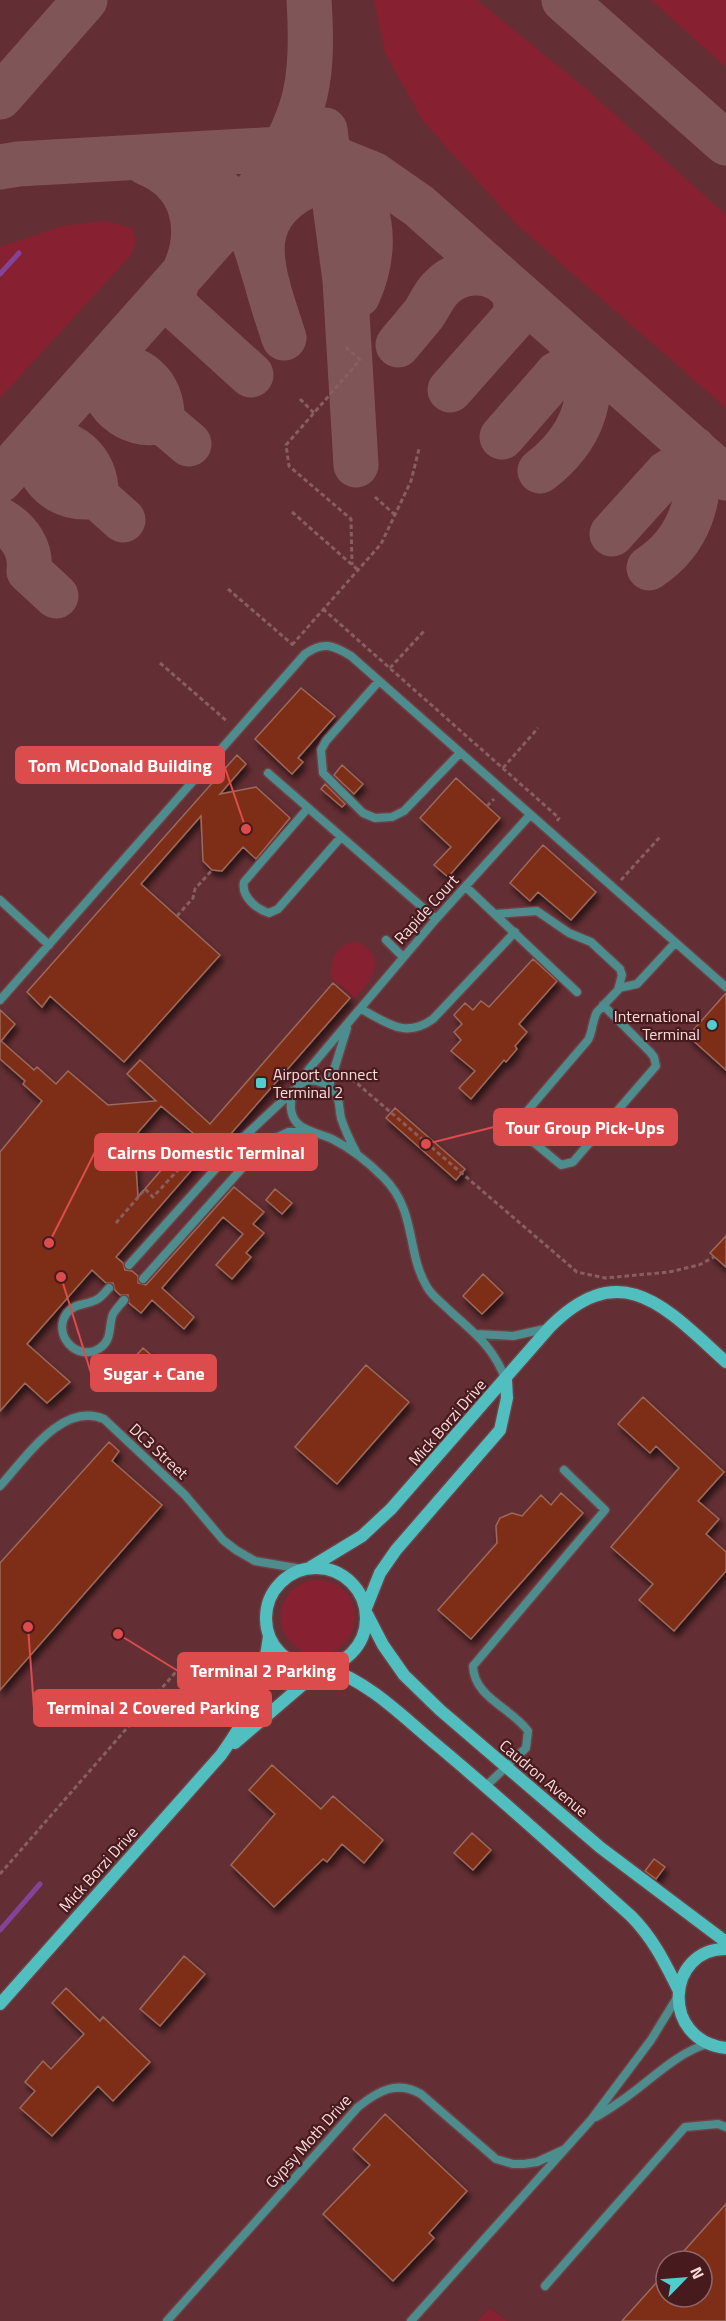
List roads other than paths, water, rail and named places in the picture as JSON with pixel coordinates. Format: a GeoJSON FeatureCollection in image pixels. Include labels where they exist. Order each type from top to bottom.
{"type":"FeatureCollection","features":[{"type":"Feature","properties":{"kind":"street"},"geometry":{"type":"LineString","coordinates":[[506,1380],[549,1328],[564,1314],[586,1300],[606,1293],[625,1292],[641,1295],[670,1312],[726,1362]]}},
{"type":"Feature","properties":{"kind":"street","name":"Mick Borzi Drive"},"geometry":{"type":"LineString","coordinates":[[307,1568],[362,1536],[391,1509],[506,1380]]}},
{"type":"Feature","properties":{"kind":"street","name":"Mick Borzi Drive"},"geometry":{"type":"LineString","coordinates":[[367,1611],[380,1573],[396,1550],[500,1430],[507,1398],[506,1380]]}},
{"type":"Feature","properties":{"kind":"street"},"geometry":{"type":"LineString","coordinates":[[324,1668],[339,1664],[357,1648],[366,1626],[367,1611],[361,1594],[352,1582],[339,1573],[325,1568],[307,1568],[284,1579],[271,1595],[266,1608],[269,1636],[277,1650],[290,1661],[305,1667],[324,1668],[348,1675],[373,1691],[486,1786],[647,1932],[678,1994]]}},
{"type":"Feature","properties":{"kind":"street","name":"Caudron Avenue"},"geometry":{"type":"LineString","coordinates":[[367,1611],[383,1645],[404,1675],[506,1768],[602,1848],[726,1942]]}},
{"type":"Feature","properties":{"kind":"street","name":"Mick Borzi Drive"},"geometry":{"type":"LineString","coordinates":[[0,2004],[220,1755],[242,1725],[252,1706],[263,1671],[269,1636]]}},
{"type":"Feature","properties":{"kind":"street","name":"Mick Borzi Drive"},"geometry":{"type":"LineString","coordinates":[[220,1755],[324,1668]]}},
{"type":"Feature","properties":{"kind":"street"},"geometry":{"type":"LineString","coordinates":[[716,2046],[700,2040],[688,2029],[680,2013],[678,1994],[681,1979],[690,1965],[704,1954],[726,1948]]}},
{"type":"Feature","properties":{"kind":"lane"},"geometry":{"type":"LineString","coordinates":[[0,1000],[299,662],[314,648],[325,645],[333,646],[351,656],[726,987]]}},
{"type":"Feature","properties":{"kind":"lane"},"geometry":{"type":"LineString","coordinates":[[379,681],[326,741],[321,750],[323,773],[363,813],[382,819],[399,815],[460,753]]}},
{"type":"Feature","properties":{"kind":"lane"},"geometry":{"type":"LineString","coordinates":[[268,773],[435,919]]}},
{"type":"Feature","properties":{"kind":"lane"},"geometry":{"type":"LineString","coordinates":[[308,808],[244,882],[245,896],[262,911],[268,913],[278,909],[341,837]]}},
{"type":"Feature","properties":{"kind":"lane","name":"Rapide Court"},"geometry":{"type":"LineString","coordinates":[[129,1265],[245,1136],[296,1088],[309,1069],[435,919],[530,815]]}},
{"type":"Feature","properties":{"kind":"lane"},"geometry":{"type":"LineString","coordinates":[[466,887],[577,992]]}},
{"type":"Feature","properties":{"kind":"lane"},"geometry":{"type":"LineString","coordinates":[[0,900],[50,945]]}},
{"type":"Feature","properties":{"kind":"lane"},"geometry":{"type":"LineString","coordinates":[[495,914],[537,911],[569,933],[587,939],[620,969],[622,975],[619,988],[603,1005],[595,1015],[588,1041],[517,1123],[520,1131],[561,1165],[573,1162],[657,1066],[650,1052],[603,1005]]}},
{"type":"Feature","properties":{"kind":"lane"},"geometry":{"type":"LineString","coordinates":[[361,1009],[405,1029],[415,1029],[424,1025],[433,1019],[515,932]]}},
{"type":"Feature","properties":{"kind":"lane"},"geometry":{"type":"LineString","coordinates":[[386,940],[403,957]]}},
{"type":"Feature","properties":{"kind":"lane"},"geometry":{"type":"LineString","coordinates":[[619,988],[637,984],[675,943]]}},
{"type":"Feature","properties":{"kind":"lane","name":"Rapide Court"},"geometry":{"type":"LineString","coordinates":[[329,1086],[348,1025]]}},
{"type":"Feature","properties":{"kind":"lane"},"geometry":{"type":"LineString","coordinates":[[356,1152],[344,1127],[338,1099],[329,1086],[316,1080],[308,1081],[296,1088],[290,1108],[292,1115],[302,1127],[356,1152],[386,1179],[404,1206],[417,1262],[428,1288],[492,1351],[506,1380]]}},
{"type":"Feature","properties":{"kind":"lane"},"geometry":{"type":"LineString","coordinates":[[143,1278],[263,1147],[288,1132],[310,1130]]}},
{"type":"Feature","properties":{"kind":"lane"},"geometry":{"type":"LineString","coordinates":[[109,1288],[100,1298],[78,1304],[66,1314],[62,1330],[68,1344],[75,1349],[90,1352],[104,1344],[109,1338],[113,1315],[124,1300]]}},
{"type":"Feature","properties":{"kind":"lane"},"geometry":{"type":"LineString","coordinates":[[476,1334],[513,1336],[549,1328]]}},
{"type":"Feature","properties":{"kind":"lane","name":"DC3 Street"},"geometry":{"type":"LineString","coordinates":[[0,1486],[46,1435],[60,1424],[72,1417],[97,1416],[104,1419],[185,1495],[223,1540],[236,1550],[255,1561],[307,1568]]}},
{"type":"Feature","properties":{"kind":"lane"},"geometry":{"type":"LineString","coordinates":[[486,1786],[526,1748],[528,1731],[523,1723],[513,1718],[478,1686],[473,1675],[473,1666],[605,1510],[564,1470]]}},
{"type":"Feature","properties":{"kind":"lane","name":"Gypsy Moth Drive"},"geometry":{"type":"LineString","coordinates":[[411,2321],[591,2120],[651,2040],[678,1994]]}},
{"type":"Feature","properties":{"kind":"lane"},"geometry":{"type":"LineString","coordinates":[[716,2046],[726,2054]]}},
{"type":"Feature","properties":{"kind":"lane","name":"Gypsy Moth Drive"},"geometry":{"type":"LineString","coordinates":[[591,2120],[697,2047],[716,2046]]}},
{"type":"Feature","properties":{"kind":"lane","name":"Gypsy Moth Drive"},"geometry":{"type":"LineString","coordinates":[[167,2321],[358,2107],[378,2092],[399,2087],[411,2088],[421,2094],[496,2159],[513,2164],[524,2164],[537,2162],[563,2150]]}},
{"type":"Feature","properties":{"kind":"lane"},"geometry":{"type":"LineString","coordinates":[[545,2286],[685,2127],[718,2124],[726,2127]]}},
{"type":"Feature","properties":{"kind":"waterway"},"geometry":{"type":"LineString","coordinates":[[0,274],[19,253]]}},
{"type":"Feature","properties":{"kind":"waterway"},"geometry":{"type":"LineString","coordinates":[[0,1930],[40,1884]]}},
{"type":"Feature","properties":{"kind":"place","name":"Tom McDonald Building"},"geometry":{"type":"Point","coordinates":[246,829]}},
{"type":"Feature","properties":{"kind":"place","name":"International Terminal"},"geometry":{"type":"Point","coordinates":[712,1025]}},
{"type":"Feature","properties":{"kind":"place","name":"Airport Connect Terminal 2"},"geometry":{"type":"Point","coordinates":[261,1083]}},
{"type":"Feature","properties":{"kind":"place","name":"Tour Group Pick-Ups"},"geometry":{"type":"Point","coordinates":[426,1144]}},
{"type":"Feature","properties":{"kind":"place","name":"Cairns Domestic Terminal"},"geometry":{"type":"Point","coordinates":[49,1243]}},
{"type":"Feature","properties":{"kind":"place","name":"Sugar + Cane"},"geometry":{"type":"Point","coordinates":[61,1277]}},
{"type":"Feature","properties":{"kind":"place","name":"Terminal 2 Covered Parking"},"geometry":{"type":"Point","coordinates":[28,1627]}},
{"type":"Feature","properties":{"kind":"place","name":"Terminal 2 Parking"},"geometry":{"type":"Point","coordinates":[118,1634]}}]}
